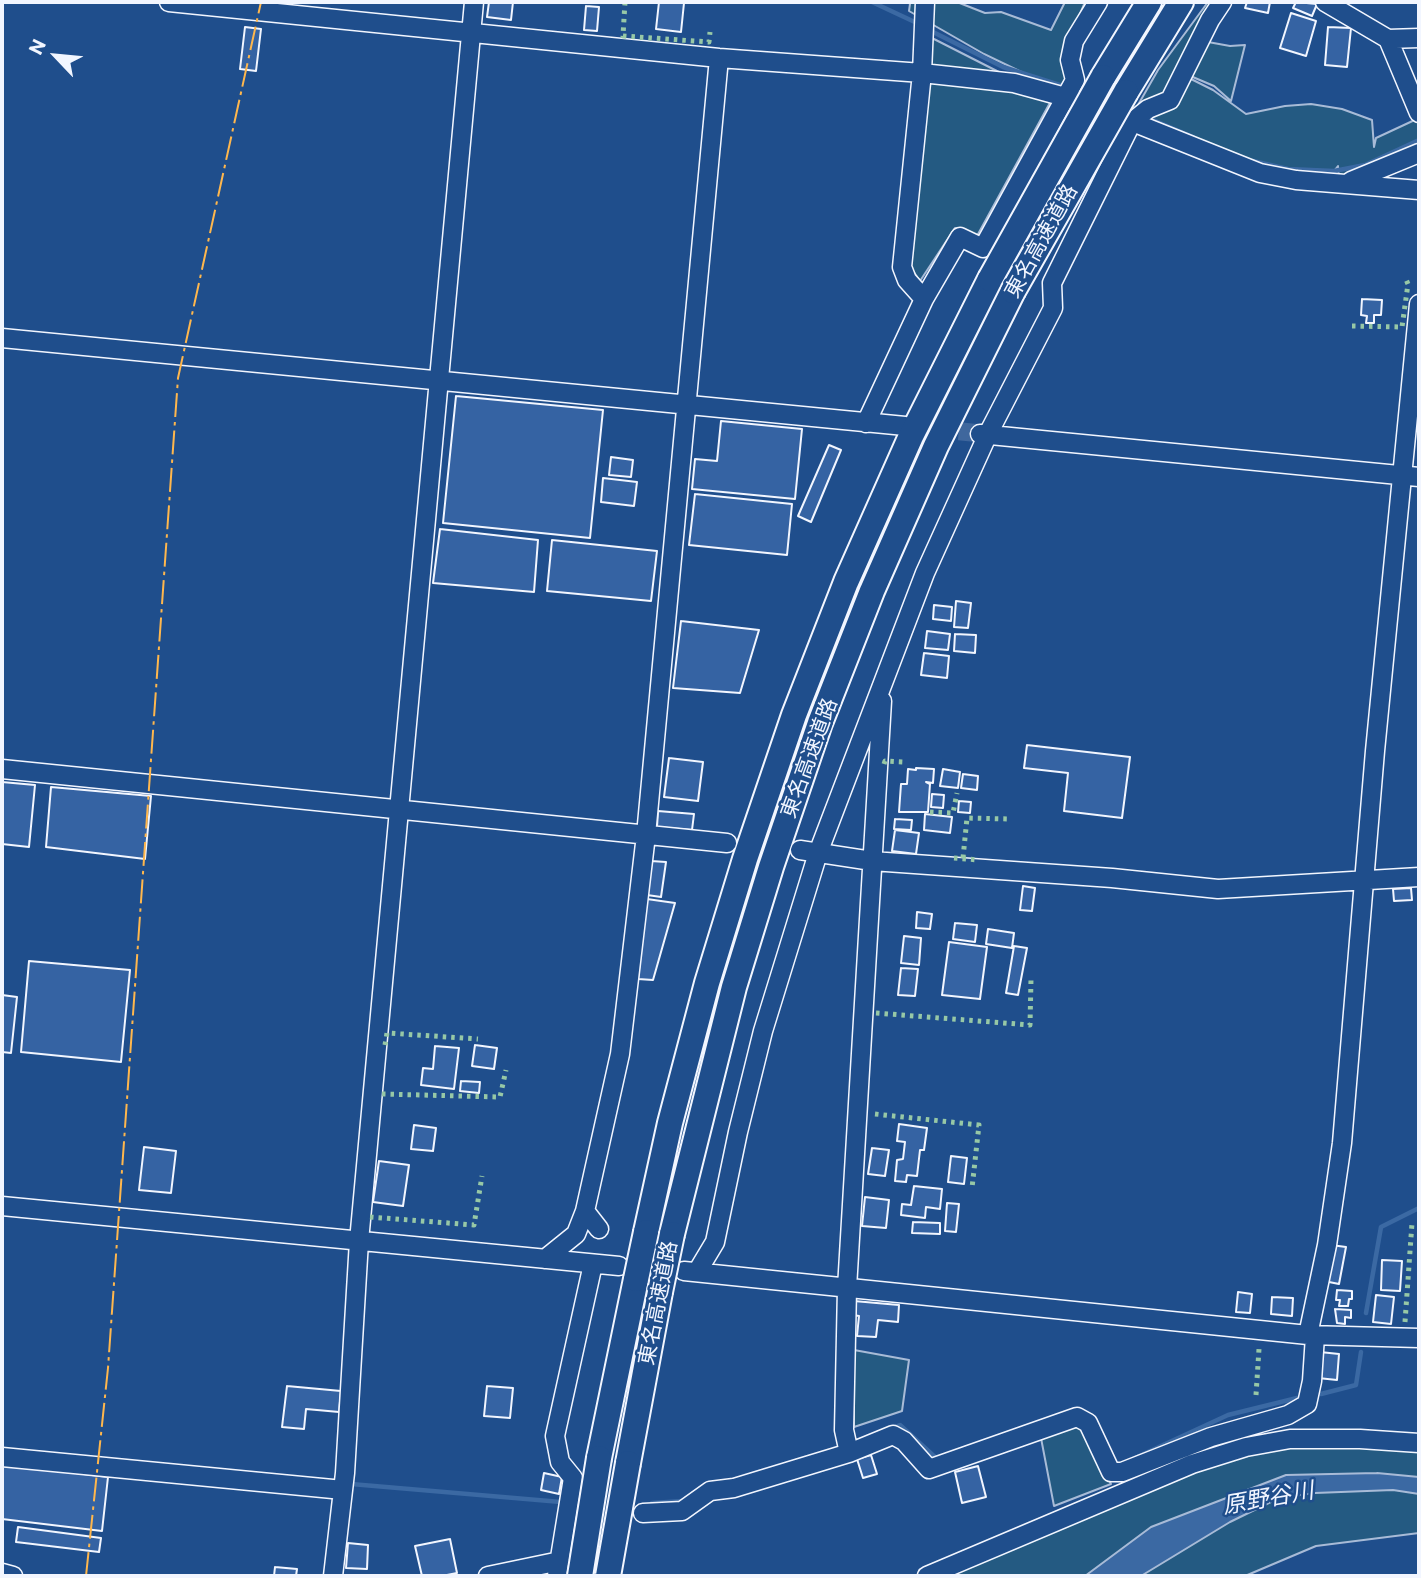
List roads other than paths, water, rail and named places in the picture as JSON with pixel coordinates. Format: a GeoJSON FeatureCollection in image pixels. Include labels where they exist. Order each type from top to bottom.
{"type":"FeatureCollection","features":[{"type":"Feature","properties":{"kind":"highway","name":"東名高速道路"},"geometry":{"type":"LineString","coordinates":[[580,1576],[627,1273],[646,1232],[670,1123],[707,983],[745,859],[794,715],[846,582],[906,448],[989,279],[1148,2]]}},
{"type":"Feature","properties":{"kind":"highway","name":"東名高速道路"},"geometry":{"type":"LineString","coordinates":[[608,1576],[672,1234],[734,987],[820,723],[872,591],[936,446],[1013,291],[1126,92],[1181,2]]}},
{"type":"Feature","properties":{"kind":"street"},"geometry":{"type":"LineString","coordinates":[[169,2],[244,6],[719,58],[922,73],[1014,83],[1138,117],[1260,173],[1296,180],[1419,190]]}},
{"type":"Feature","properties":{"kind":"street"},"geometry":{"type":"LineString","coordinates":[[334,1576],[343,1490],[359,1241],[474,2]]}},
{"type":"Feature","properties":{"kind":"street"},"geometry":{"type":"LineString","coordinates":[[923,299],[907,280],[902,267],[922,73],[925,2]]}},
{"type":"Feature","properties":{"kind":"street"},"geometry":{"type":"LineString","coordinates":[[866,423],[923,299],[960,237],[983,248],[1075,80],[1070,60],[1074,41],[1098,2]]}},
{"type":"Feature","properties":{"kind":"street"},"geometry":{"type":"LineString","coordinates":[[1158,39],[1194,2]]}},
{"type":"Feature","properties":{"kind":"street"},"geometry":{"type":"LineString","coordinates":[[1222,2],[1210,20],[1170,100],[1138,117],[1052,283],[1053,308],[983,434],[925,573],[883,684],[809,851],[738,1132],[715,1242],[691,1272],[1312,1335],[1419,1338]]}},
{"type":"Feature","properties":{"kind":"street"},"geometry":{"type":"LineString","coordinates":[[1325,2],[1388,39],[1419,38]]}},
{"type":"Feature","properties":{"kind":"street"},"geometry":{"type":"LineString","coordinates":[[1388,39],[1419,113]]}},
{"type":"Feature","properties":{"kind":"street"},"geometry":{"type":"LineString","coordinates":[[545,1259],[576,1234],[585,1211],[620,1054],[646,835],[719,58]]}},
{"type":"Feature","properties":{"kind":"street"},"geometry":{"type":"LineString","coordinates":[[1340,184],[1369,175],[1419,153]]}},
{"type":"Feature","properties":{"kind":"street"},"geometry":{"type":"LineString","coordinates":[[643,1513],[682,1511],[710,1491],[734,1488],[849,1453],[893,1435],[904,1441],[929,1469],[1077,1417],[1088,1423],[1111,1472],[1122,1472],[1211,1437],[1288,1415],[1307,1404],[1312,1381],[1312,1335],[1342,1143],[1364,881],[1410,476],[1419,304]]}},
{"type":"Feature","properties":{"kind":"street"},"geometry":{"type":"LineString","coordinates":[[2,338],[905,426]]}},
{"type":"Feature","properties":{"kind":"street"},"geometry":{"type":"LineString","coordinates":[[983,434],[1410,476]]}},
{"type":"Feature","properties":{"kind":"street"},"geometry":{"type":"LineString","coordinates":[[849,1453],[844,1430],[847,1288],[883,684]]}},
{"type":"Feature","properties":{"kind":"street"},"geometry":{"type":"LineString","coordinates":[[2,769],[727,843]]}},
{"type":"Feature","properties":{"kind":"street"},"geometry":{"type":"LineString","coordinates":[[809,851],[872,862],[1112,878],[1218,889],[1419,877]]}},
{"type":"Feature","properties":{"kind":"street"},"geometry":{"type":"LineString","coordinates":[[2,1206],[593,1264],[627,1273]]}},
{"type":"Feature","properties":{"kind":"street"},"geometry":{"type":"LineString","coordinates":[[585,1211],[599,1229]]}},
{"type":"Feature","properties":{"kind":"street"},"geometry":{"type":"LineString","coordinates":[[488,1576],[558,1569],[573,1507],[573,1478],[561,1462],[555,1436],[593,1264]]}},
{"type":"Feature","properties":{"kind":"street"},"geometry":{"type":"LineString","coordinates":[[927,1576],[1192,1464],[1246,1447],[1290,1439],[1360,1439],[1419,1443]]}},
{"type":"Feature","properties":{"kind":"street"},"geometry":{"type":"LineString","coordinates":[[2,1457],[343,1490]]}},
{"type":"Feature","properties":{"kind":"street"},"geometry":{"type":"LineString","coordinates":[[2,1573],[13,1576]]}},
{"type":"Feature","properties":{"kind":"water","name":"原野谷川"},"geometry":{"type":"Polygon","coordinates":[[[1377,1473],[1419,1477],[1419,1494],[1393,1490],[1315,1493],[1279,1498],[1230,1522],[1141,1576],[1085,1576],[1151,1527],[1286,1475],[1377,1473]]]}},
{"type":"Feature","properties":{"kind":"waterway"},"geometry":{"type":"LineString","coordinates":[[872,2],[919,24]]}},
{"type":"Feature","properties":{"kind":"waterway"},"geometry":{"type":"LineString","coordinates":[[929,30],[1003,67],[1066,87]]}},
{"type":"Feature","properties":{"kind":"waterway"},"geometry":{"type":"LineString","coordinates":[[1146,117],[1193,137]]}},
{"type":"Feature","properties":{"kind":"waterway"},"geometry":{"type":"LineString","coordinates":[[1253,161],[1288,169],[1334,171],[1365,165],[1419,140]]}},
{"type":"Feature","properties":{"kind":"waterway"},"geometry":{"type":"LineString","coordinates":[[1366,1313],[1381,1227],[1419,1208]]}},
{"type":"Feature","properties":{"kind":"waterway"},"geometry":{"type":"LineString","coordinates":[[1321,1394],[1356,1385],[1361,1352]]}},
{"type":"Feature","properties":{"kind":"waterway"},"geometry":{"type":"LineString","coordinates":[[1135,1458],[1228,1415],[1297,1398]]}},
{"type":"Feature","properties":{"kind":"waterway"},"geometry":{"type":"LineString","coordinates":[[893,1428],[900,1425],[936,1458]]}},
{"type":"Feature","properties":{"kind":"waterway"},"geometry":{"type":"LineString","coordinates":[[351,1484],[561,1502]]}},
{"type":"Feature","properties":{"kind":"waterway"},"geometry":{"type":"LineString","coordinates":[[652,1503],[683,1501]]}},
{"type":"Feature","properties":{"kind":"tunnel"},"geometry":{"type":"LineString","coordinates":[[905,426],[977,433]]}}]}
